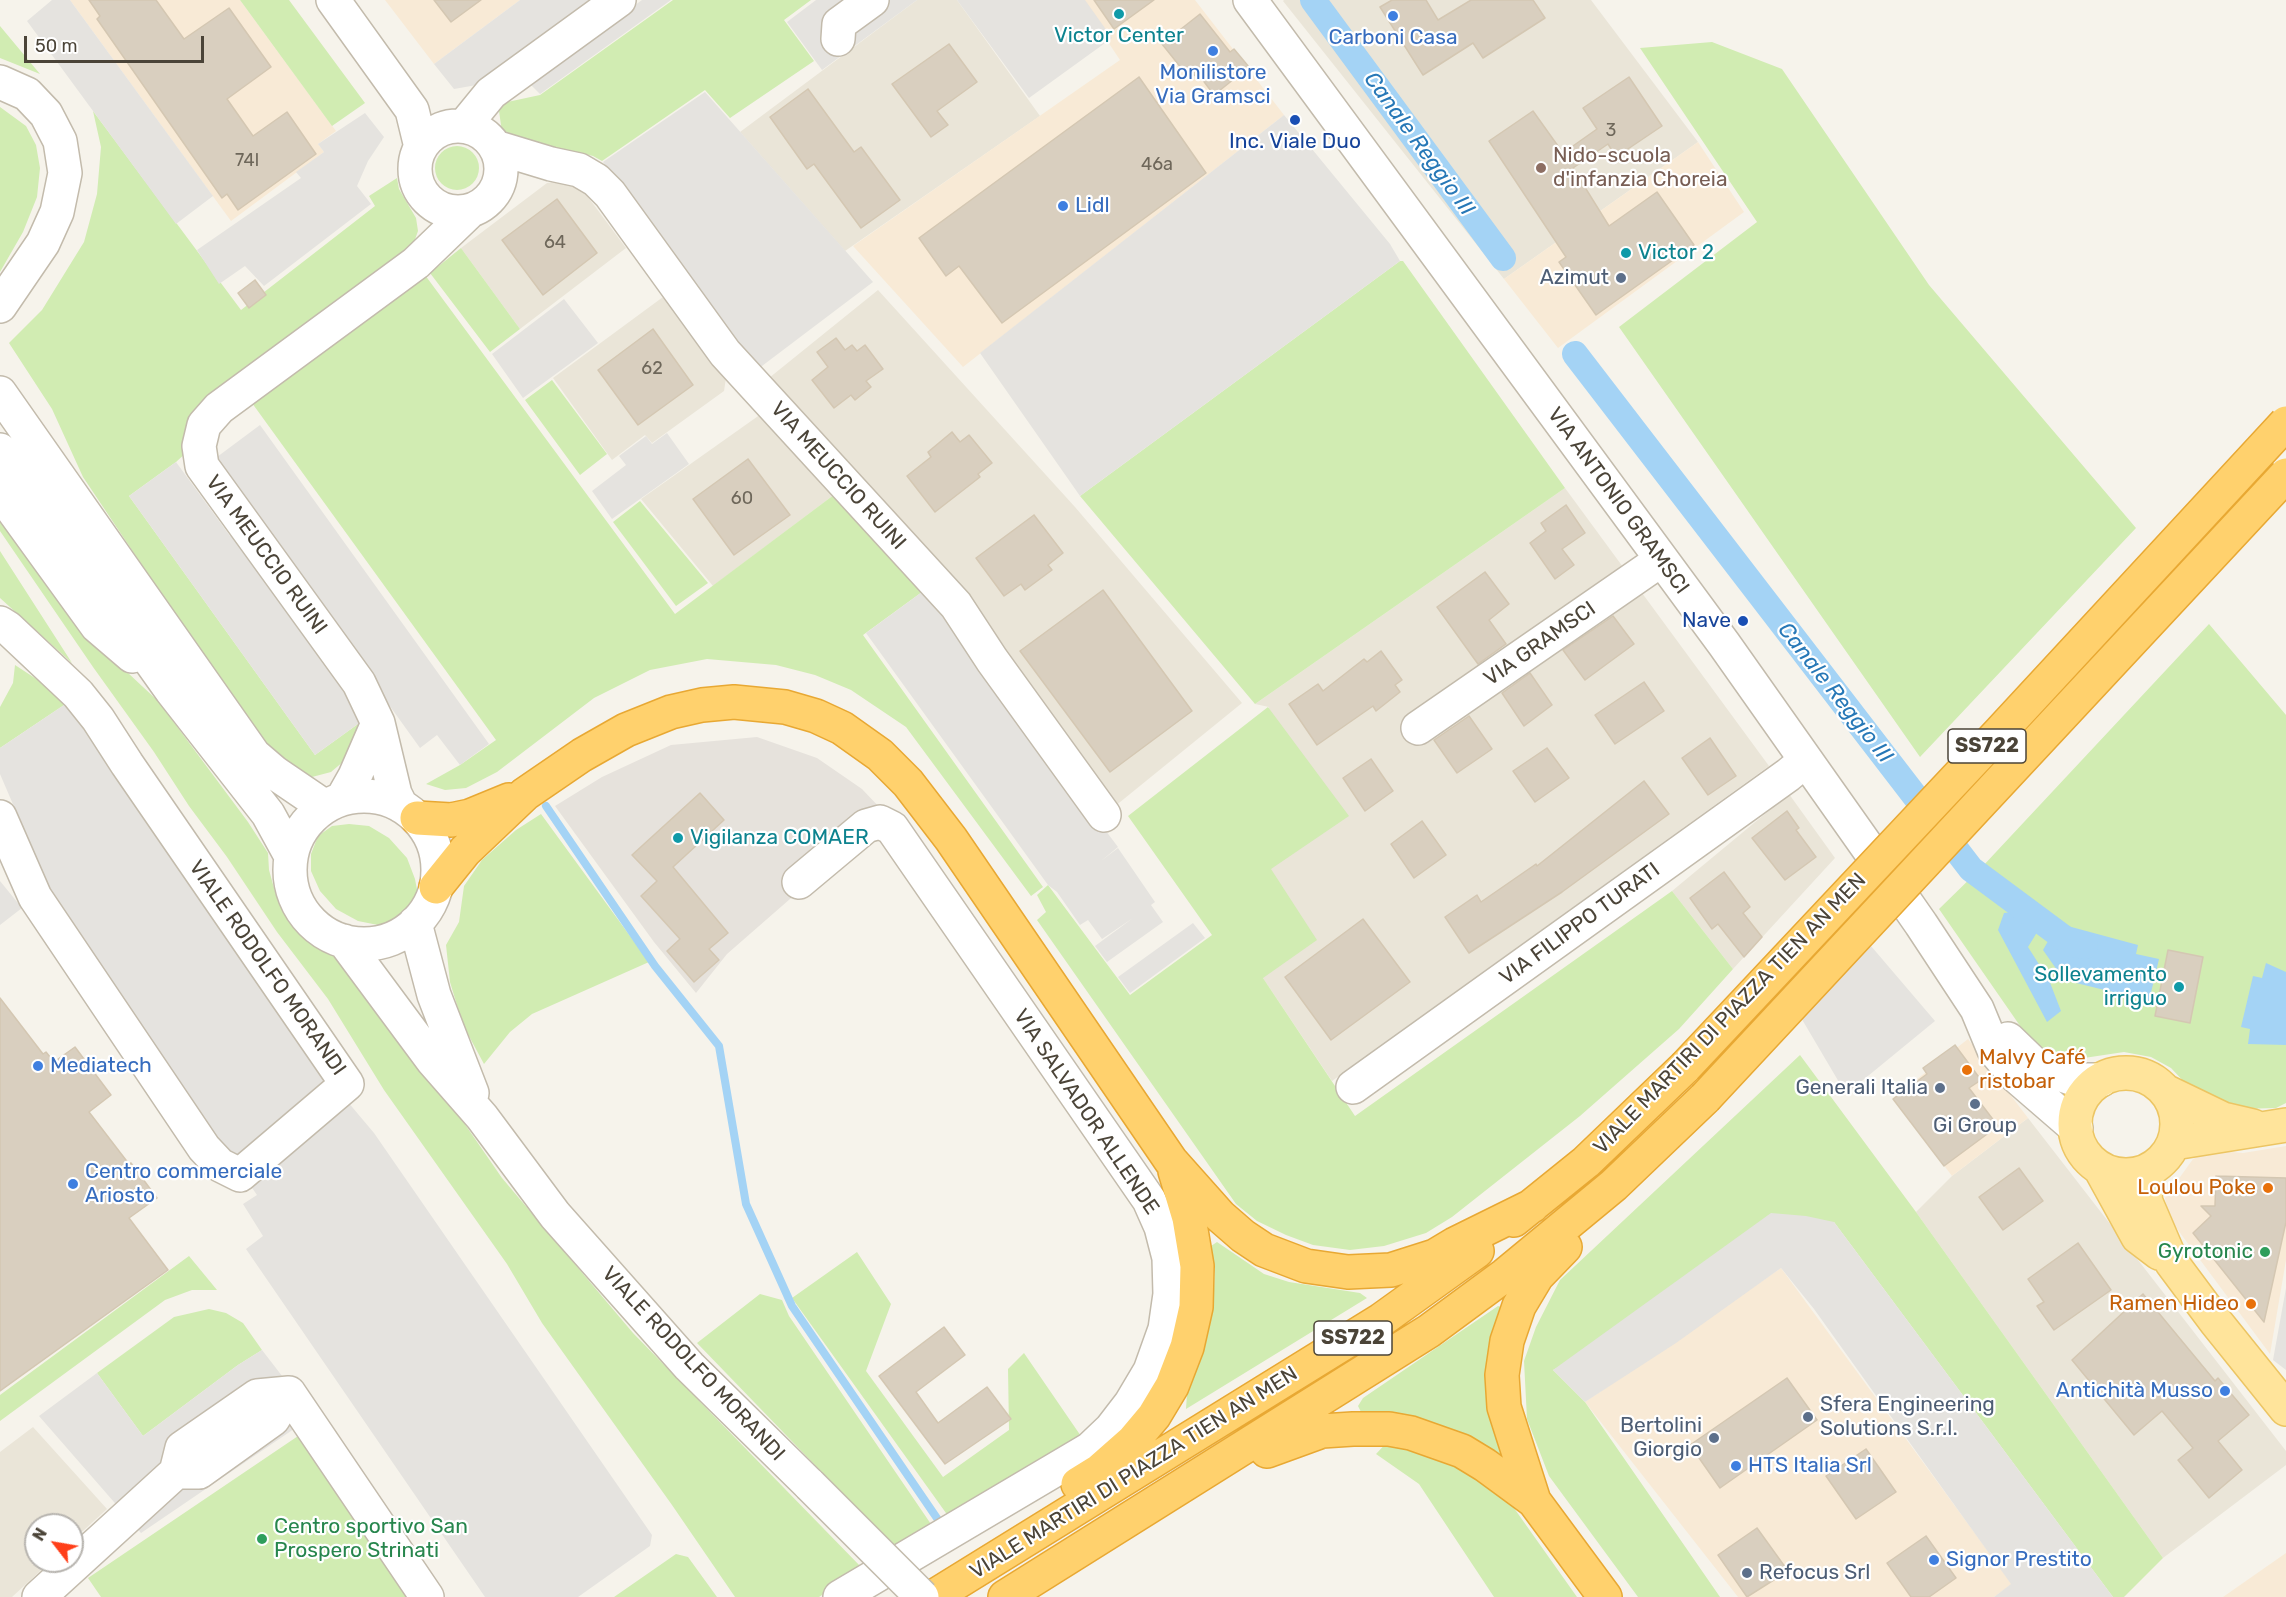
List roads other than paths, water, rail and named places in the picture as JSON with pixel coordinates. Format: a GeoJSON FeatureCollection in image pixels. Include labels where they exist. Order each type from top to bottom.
{"type":"FeatureCollection","features":[{"type":"Feature","properties":{"kind":"highway","name":"VIALE MARTIRI DI PIAZZA TIEN AN MEN"},"geometry":{"type":"LineString","coordinates":[[933,1597],[1381,1320],[1456,1268],[1586,1162],[1685,1067],[2286,423]]}},
{"type":"Feature","properties":{"kind":"highway","name":"VIALE MARTIRI DI PIAZZA TIEN AN MEN"},"geometry":{"type":"LineString","coordinates":[[1005,1597],[1429,1331],[1505,1275],[1614,1185],[1705,1098],[2286,475]]}},
{"type":"Feature","properties":{"kind":"highway"},"geometry":{"type":"LineString","coordinates":[[436,886],[465,851],[525,794],[582,755],[626,730],[671,712],[702,705],[734,702],[785,707],[816,716],[842,728],[880,755],[908,783],[951,839],[1172,1161],[1220,1216],[1243,1236],[1264,1250],[1289,1261],[1327,1269],[1368,1272],[1391,1270],[1435,1256],[1532,1206]]}},
{"type":"Feature","properties":{"kind":"highway"},"geometry":{"type":"LineString","coordinates":[[409,812],[450,820],[470,816],[525,794]]}},
{"type":"Feature","properties":{"kind":"highway"},"geometry":{"type":"LineString","coordinates":[[988,1563],[1057,1498],[1099,1471],[1134,1441],[1154,1416],[1172,1386],[1187,1347],[1196,1306],[1197,1266],[1189,1218],[1172,1161]]}},
{"type":"Feature","properties":{"kind":"highway"},"geometry":{"type":"LineString","coordinates":[[1534,1501],[1504,1407],[1502,1375],[1506,1341],[1519,1305],[1537,1276],[1565,1246],[1614,1185]]}},
{"type":"Feature","properties":{"kind":"highway"},"geometry":{"type":"LineString","coordinates":[[1188,1483],[1291,1440],[1322,1431],[1389,1429],[1419,1435],[1462,1451],[1534,1501],[1605,1597]]}},
{"type":"Feature","properties":{"kind":"main road","name":"VIA ANTONIO GRAMSCI"},"geometry":{"type":"LineString","coordinates":[[2101,1080],[2114,1075],[2135,1074],[2155,1082],[2165,1091],[2223,1119],[2275,1127]]}},
{"type":"Feature","properties":{"kind":"main road"},"geometry":{"type":"LineString","coordinates":[[2076,1128],[2077,1114],[2082,1101],[2090,1089],[2101,1080]]}},
{"type":"Feature","properties":{"kind":"main road"},"geometry":{"type":"LineString","coordinates":[[2100,1168],[2115,1174],[2131,1175],[2147,1171],[2167,1155],[2174,1143],[2177,1116],[2173,1103],[2165,1091]]}},
{"type":"Feature","properties":{"kind":"main road"},"geometry":{"type":"LineString","coordinates":[[2174,1143],[2275,1127]]}},
{"type":"Feature","properties":{"kind":"main road","name":"VIA ANTONIO GRAMSCI"},"geometry":{"type":"LineString","coordinates":[[2076,1128],[2079,1143],[2088,1157],[2100,1168],[2138,1237],[2172,1263]]}},
{"type":"Feature","properties":{"kind":"main road"},"geometry":{"type":"LineString","coordinates":[[2147,1171],[2145,1200],[2172,1263],[2216,1323],[2286,1409]]}},
{"type":"Feature","properties":{"kind":"street","name":"VIA MEUCCIO RUINI"},"geometry":{"type":"LineString","coordinates":[[333,0],[412,110],[420,147],[415,172],[417,184],[423,196],[426,222],[424,239],[416,263]]}},
{"type":"Feature","properties":{"kind":"street"},"geometry":{"type":"LineString","coordinates":[[475,135],[491,93],[619,0]]}},
{"type":"Feature","properties":{"kind":"street"},"geometry":{"type":"LineString","coordinates":[[838,39],[839,24],[872,0]]}},
{"type":"Feature","properties":{"kind":"street","name":"VIA ANTONIO GRAMSCI"},"geometry":{"type":"LineString","coordinates":[[1250,0],[1806,760],[1922,924],[1977,1009],[1994,1050],[2017,1077],[2076,1128]]}},
{"type":"Feature","properties":{"kind":"street"},"geometry":{"type":"LineString","coordinates":[[0,82],[27,94],[46,114],[60,141],[65,173],[57,212],[44,243],[0,306]]}},
{"type":"Feature","properties":{"kind":"street","name":"VIA MEUCCIO RUINI"},"geometry":{"type":"LineString","coordinates":[[412,110],[550,164],[579,170],[596,180],[610,194],[725,354],[956,605],[992,660],[1104,814]]}},
{"type":"Feature","properties":{"kind":"street"},"geometry":{"type":"LineString","coordinates":[[420,147],[433,134],[475,135]]}},
{"type":"Feature","properties":{"kind":"street"},"geometry":{"type":"LineString","coordinates":[[475,135],[501,169],[495,191]]}},
{"type":"Feature","properties":{"kind":"street","name":"VIA MEUCCIO RUINI"},"geometry":{"type":"LineString","coordinates":[[409,812],[395,794],[378,723],[359,683],[202,466],[199,446],[204,425],[219,408],[416,263],[470,211],[489,200],[495,191],[550,164]]}},
{"type":"Feature","properties":{"kind":"street"},"geometry":{"type":"LineString","coordinates":[[423,196],[444,211],[457,213],[470,211]]}},
{"type":"Feature","properties":{"kind":"street"},"geometry":{"type":"LineString","coordinates":[[0,393],[254,755],[274,773],[334,803],[362,796],[382,798],[409,812]]}},
{"type":"Feature","properties":{"kind":"street","name":"VIALE RODOLFO MORANDI"},"geometry":{"type":"LineString","coordinates":[[0,450],[171,690],[268,814],[291,856]]}},
{"type":"Feature","properties":{"kind":"street","name":"VIALE RODOLFO MORANDI"},"geometry":{"type":"LineString","coordinates":[[0,492],[97,626],[171,690]]}},
{"type":"Feature","properties":{"kind":"street","name":"VIA GRAMSCI"},"geometry":{"type":"LineString","coordinates":[[1418,728],[1661,560]]}},
{"type":"Feature","properties":{"kind":"street","name":"VIALE RODOLFO MORANDI"},"geometry":{"type":"LineString","coordinates":[[0,817],[35,897],[204,1148],[220,1165],[240,1175],[347,1084],[126,764],[98,719],[78,694],[3,624]]}},
{"type":"Feature","properties":{"kind":"street"},"geometry":{"type":"LineString","coordinates":[[334,803],[355,776],[378,723]]}},
{"type":"Feature","properties":{"kind":"street","name":"VIA FILIPPO TURATI"},"geometry":{"type":"LineString","coordinates":[[1353,1087],[1806,760]]}},
{"type":"Feature","properties":{"kind":"street","name":"VIALE RODOLFO MORANDI"},"geometry":{"type":"LineString","coordinates":[[334,803],[303,828],[291,856],[292,883],[301,909],[312,923],[327,934],[344,941],[363,944],[382,942],[400,934],[415,923],[424,912],[436,886],[438,868],[435,850],[428,833],[409,812]]}},
{"type":"Feature","properties":{"kind":"street","name":"VIA SALVADOR ALLENDE"},"geometry":{"type":"LineString","coordinates":[[800,882],[866,826],[880,822],[892,828],[1149,1200],[1161,1227],[1169,1258],[1170,1294],[1165,1329],[1150,1371],[1131,1403],[1111,1429],[1090,1449],[840,1597]]}},
{"type":"Feature","properties":{"kind":"street","name":"VIALE RODOLFO MORANDI"},"geometry":{"type":"LineString","coordinates":[[415,923],[434,995],[482,1117]]}},
{"type":"Feature","properties":{"kind":"street","name":"VIALE RODOLFO MORANDI"},"geometry":{"type":"LineString","coordinates":[[344,941],[434,1060],[482,1117],[555,1215],[653,1326],[730,1408],[922,1597]]}},
{"type":"Feature","properties":{"kind":"street","name":"VIA ANTONIO GRAMSCI"},"geometry":{"type":"LineString","coordinates":[[1977,1009],[2036,1066],[2076,1080],[2101,1080]]}},
{"type":"Feature","properties":{"kind":"street"},"geometry":{"type":"LineString","coordinates":[[39,1597],[176,1472],[182,1448],[257,1396],[289,1393],[427,1597]]}},
{"type":"Feature","properties":{"kind":"water"},"geometry":{"type":"Polygon","coordinates":[[[2012,912],[2039,929],[2028,947],[2049,980],[2061,1011],[2047,1022],[1998,930],[2004,913],[2012,912]]]}},
{"type":"Feature","properties":{"kind":"water"},"geometry":{"type":"Polygon","coordinates":[[[2064,925],[2138,945],[2136,954],[2159,959],[2149,1001],[2064,980],[2043,950],[2055,929],[2060,932],[2064,925]]]}},
{"type":"Feature","properties":{"kind":"water"},"geometry":{"type":"Polygon","coordinates":[[[2266,963],[2286,972],[2286,1045],[2248,1044],[2250,1029],[2241,1027],[2253,976],[2262,978],[2266,963]]]}},
{"type":"Feature","properties":{"kind":"waterway","name":"Canale Reggio III"},"geometry":{"type":"LineString","coordinates":[[1313,0],[1503,258]]}},
{"type":"Feature","properties":{"kind":"waterway","name":"Canale Reggio III"},"geometry":{"type":"LineString","coordinates":[[1575,354],[1971,869],[2072,944],[2085,946]]}},
{"type":"Feature","properties":{"kind":"waterway"},"geometry":{"type":"LineString","coordinates":[[546,806],[655,966],[719,1046],[746,1204],[792,1306],[943,1527]]}},
{"type":"Feature","properties":{"kind":"place","name":"Victor Center"},"geometry":{"type":"Point","coordinates":[1119,14]}},
{"type":"Feature","properties":{"kind":"place","name":"Carboni Casa"},"geometry":{"type":"Point","coordinates":[1393,16]}},
{"type":"Feature","properties":{"kind":"place","name":"Monilistore Via Gramsci"},"geometry":{"type":"Point","coordinates":[1213,51]}},
{"type":"Feature","properties":{"kind":"place","name":"Inc. Viale Duo"},"geometry":{"type":"Point","coordinates":[1295,120]}},
{"type":"Feature","properties":{"kind":"place","name":"Nido-scuola d'infanzia Choreia"},"geometry":{"type":"Point","coordinates":[1541,168]}},
{"type":"Feature","properties":{"kind":"place","name":"Lidl"},"geometry":{"type":"Point","coordinates":[1063,206]}},
{"type":"Feature","properties":{"kind":"place","name":"Victor 2"},"geometry":{"type":"Point","coordinates":[1626,253]}},
{"type":"Feature","properties":{"kind":"place","name":"Azimut"},"geometry":{"type":"Point","coordinates":[1621,278]}},
{"type":"Feature","properties":{"kind":"place","name":"Nave"},"geometry":{"type":"Point","coordinates":[1743,621]}},
{"type":"Feature","properties":{"kind":"place","name":"Vigilanza COMAER"},"geometry":{"type":"Point","coordinates":[678,838]}},
{"type":"Feature","properties":{"kind":"place","name":"Sollevamento irriguo"},"geometry":{"type":"Point","coordinates":[2179,987]}},
{"type":"Feature","properties":{"kind":"place","name":"Mediatech"},"geometry":{"type":"Point","coordinates":[38,1066]}},
{"type":"Feature","properties":{"kind":"place","name":"Malvy Café ristobar"},"geometry":{"type":"Point","coordinates":[1967,1070]}},
{"type":"Feature","properties":{"kind":"place","name":"Generali Italia"},"geometry":{"type":"Point","coordinates":[1940,1088]}},
{"type":"Feature","properties":{"kind":"place","name":"Gi Group"},"geometry":{"type":"Point","coordinates":[1975,1104]}},
{"type":"Feature","properties":{"kind":"place","name":"Centro commerciale Ariosto"},"geometry":{"type":"Point","coordinates":[73,1184]}},
{"type":"Feature","properties":{"kind":"place","name":"Loulou Poke"},"geometry":{"type":"Point","coordinates":[2268,1188]}},
{"type":"Feature","properties":{"kind":"place","name":"Gyrotonic"},"geometry":{"type":"Point","coordinates":[2265,1252]}},
{"type":"Feature","properties":{"kind":"place","name":"Ramen Hideo"},"geometry":{"type":"Point","coordinates":[2251,1304]}},
{"type":"Feature","properties":{"kind":"place","name":"Antichità Musso"},"geometry":{"type":"Point","coordinates":[2225,1391]}},
{"type":"Feature","properties":{"kind":"place","name":"Sfera Engineering Solutions S.r.l."},"geometry":{"type":"Point","coordinates":[1808,1417]}},
{"type":"Feature","properties":{"kind":"place","name":"Bertolini Giorgio"},"geometry":{"type":"Point","coordinates":[1714,1438]}},
{"type":"Feature","properties":{"kind":"place","name":"HTS Italia Srl"},"geometry":{"type":"Point","coordinates":[1736,1466]}},
{"type":"Feature","properties":{"kind":"place","name":"Centro sportivo San Prospero Strinati"},"geometry":{"type":"Point","coordinates":[262,1539]}},
{"type":"Feature","properties":{"kind":"place","name":"Signor Prestito"},"geometry":{"type":"Point","coordinates":[1934,1560]}},
{"type":"Feature","properties":{"kind":"place","name":"Refocus Srl"},"geometry":{"type":"Point","coordinates":[1747,1573]}}]}
